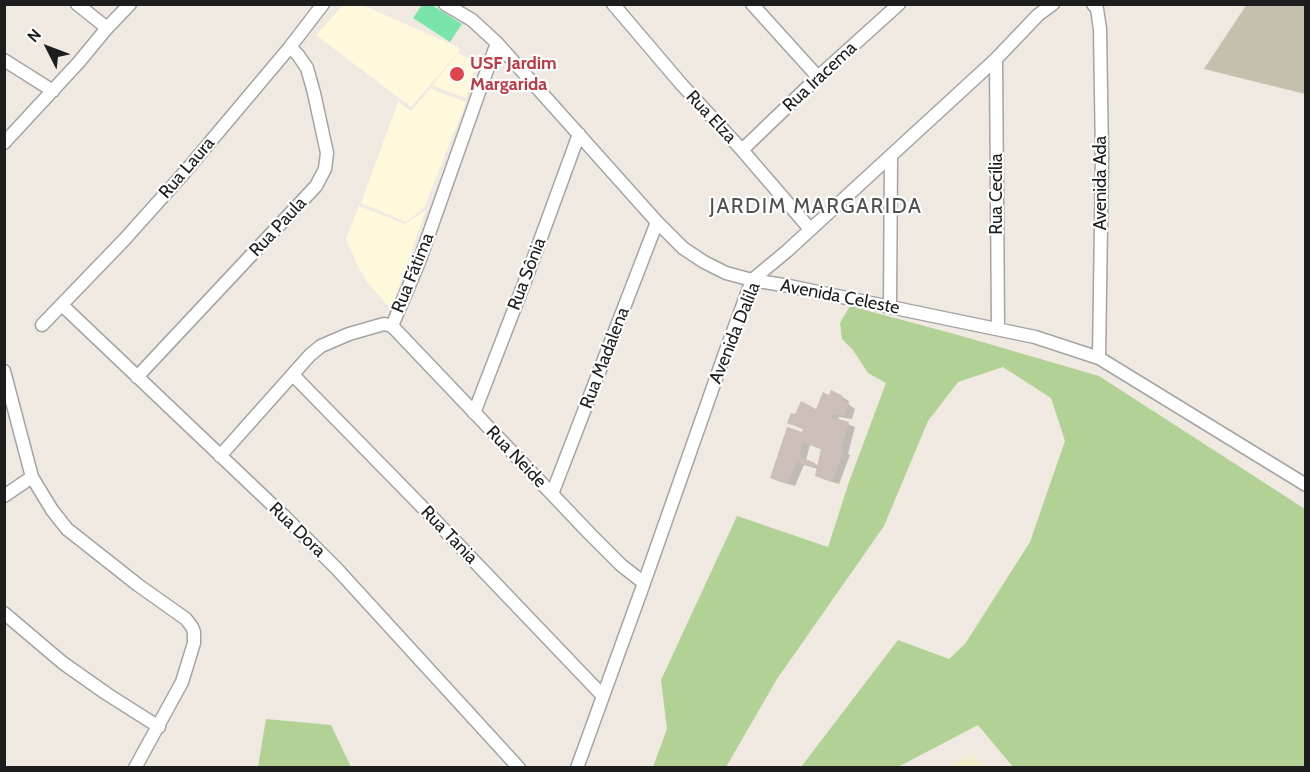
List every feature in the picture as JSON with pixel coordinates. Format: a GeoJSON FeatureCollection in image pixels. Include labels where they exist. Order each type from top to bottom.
{"type":"FeatureCollection","features":[{"type":"Feature","properties":{"kind":"street"},"geometry":{"type":"LineString","coordinates":[[77,4],[107,28]]}},
{"type":"Feature","properties":{"kind":"street"},"geometry":{"type":"LineString","coordinates":[[4,143],[130,4]]}},
{"type":"Feature","properties":{"kind":"street","name":"Rua Laura"},"geometry":{"type":"LineString","coordinates":[[42,325],[169,190],[290,47],[323,4]]}},
{"type":"Feature","properties":{"kind":"street","name":"Avenida Celeste"},"geometry":{"type":"LineString","coordinates":[[445,4],[472,21],[497,43],[657,222],[683,248],[704,262],[726,273],[752,280],[998,329],[1044,340],[1099,358],[1305,485]]}},
{"type":"Feature","properties":{"kind":"street","name":"Rua Elza"},"geometry":{"type":"LineString","coordinates":[[613,4],[810,229]]}},
{"type":"Feature","properties":{"kind":"street"},"geometry":{"type":"LineString","coordinates":[[752,4],[818,77]]}},
{"type":"Feature","properties":{"kind":"street","name":"Avenida Dalila"},"geometry":{"type":"LineString","coordinates":[[577,768],[724,352],[752,280],[788,251],[996,59],[1038,15],[1053,4]]}},
{"type":"Feature","properties":{"kind":"street","name":"Rua Iracema"},"geometry":{"type":"LineString","coordinates":[[742,150],[894,6]]}},
{"type":"Feature","properties":{"kind":"street","name":"Avenida Ada"},"geometry":{"type":"LineString","coordinates":[[1095,7],[1100,29],[1102,157],[1099,358]]}},
{"type":"Feature","properties":{"kind":"street","name":"Rua Fátima"},"geometry":{"type":"LineString","coordinates":[[220,456],[310,355],[321,346],[349,334],[384,324],[392,326],[419,262],[497,43]]}},
{"type":"Feature","properties":{"kind":"street","name":"Rua Paula"},"geometry":{"type":"LineString","coordinates":[[137,377],[316,186],[325,169],[327,153],[307,68],[290,47]]}},
{"type":"Feature","properties":{"kind":"street","name":"Rua Cecília"},"geometry":{"type":"LineString","coordinates":[[996,59],[998,329]]}},
{"type":"Feature","properties":{"kind":"street"},"geometry":{"type":"LineString","coordinates":[[4,60],[53,91]]}},
{"type":"Feature","properties":{"kind":"street","name":"Rua Sônia"},"geometry":{"type":"LineString","coordinates":[[474,413],[579,134]]}},
{"type":"Feature","properties":{"kind":"street"},"geometry":{"type":"LineString","coordinates":[[890,306],[891,156]]}},
{"type":"Feature","properties":{"kind":"street","name":"Rua Madalena"},"geometry":{"type":"LineString","coordinates":[[552,494],[657,222]]}},
{"type":"Feature","properties":{"kind":"street","name":"Rua Dora"},"geometry":{"type":"LineString","coordinates":[[62,305],[337,569],[519,768]]}},
{"type":"Feature","properties":{"kind":"street","name":"Rua Neide"},"geometry":{"type":"LineString","coordinates":[[392,326],[609,554],[644,583]]}},
{"type":"Feature","properties":{"kind":"street"},"geometry":{"type":"LineString","coordinates":[[4,371],[32,477],[52,510],[67,529],[138,585],[186,619],[194,632],[191,658],[182,682],[135,768]]}},
{"type":"Feature","properties":{"kind":"street","name":"Rua Tania"},"geometry":{"type":"LineString","coordinates":[[293,375],[603,696]]}},
{"type":"Feature","properties":{"kind":"street"},"geometry":{"type":"LineString","coordinates":[[4,496],[32,477]]}},
{"type":"Feature","properties":{"kind":"street"},"geometry":{"type":"LineString","coordinates":[[4,613],[63,663],[159,727]]}},
{"type":"Feature","properties":{"kind":"shaded area"},"geometry":{"type":"Polygon","coordinates":[[[1247,4],[1305,5],[1305,94],[1204,69],[1247,4]]]}},
{"type":"Feature","properties":{"kind":"shaded area"},"geometry":{"type":"Polygon","coordinates":[[[343,5],[362,5],[458,47],[460,50],[411,107],[316,35],[343,5]]]}},
{"type":"Feature","properties":{"kind":"shaded area","name":"USF Jardim Margarida"},"geometry":{"type":"Polygon","coordinates":[[[458,53],[477,63],[466,98],[432,85],[458,53]]]}},
{"type":"Feature","properties":{"kind":"shaded area"},"geometry":{"type":"Polygon","coordinates":[[[431,88],[466,102],[424,208],[406,222],[361,203],[398,102],[411,111],[431,88]]]}},
{"type":"Feature","properties":{"kind":"shaded area"},"geometry":{"type":"Polygon","coordinates":[[[359,206],[405,224],[426,210],[391,309],[367,282],[346,239],[359,206]]]}},
{"type":"Feature","properties":{"kind":"shaded area"},"geometry":{"type":"Polygon","coordinates":[[[973,754],[987,767],[945,767],[973,754]]]}},
{"type":"Feature","properties":{"kind":"green space"},"geometry":{"type":"Polygon","coordinates":[[[422,5],[432,5],[462,24],[450,42],[413,18],[422,5]]]}},
{"type":"Feature","properties":{"kind":"green space"},"geometry":{"type":"Polygon","coordinates":[[[850,306],[1099,376],[1305,509],[1305,767],[1013,767],[978,725],[898,767],[801,767],[898,640],[949,659],[965,644],[1030,542],[1065,441],[1051,398],[1003,367],[958,382],[928,421],[884,526],[777,679],[726,767],[653,767],[667,729],[661,680],[737,516],[828,547],[849,482],[886,383],[868,373],[853,350],[842,339],[840,323],[850,306]]]}},
{"type":"Feature","properties":{"kind":"green space"},"geometry":{"type":"Polygon","coordinates":[[[266,719],[331,725],[351,767],[258,767],[266,719]]]}},
{"type":"Feature","properties":{"kind":"building"},"geometry":{"type":"Polygon","coordinates":[[[831,390],[843,396],[841,400],[849,403],[845,416],[832,414],[831,417],[849,422],[841,448],[844,450],[832,482],[815,476],[821,449],[803,442],[799,456],[815,463],[814,467],[797,462],[787,484],[770,478],[787,427],[802,432],[803,429],[787,423],[791,413],[795,414],[801,401],[816,409],[823,392],[829,395],[831,390]]]}},
{"type":"Feature","properties":{"kind":"place","name":"USF Jardim Margarida"},"geometry":{"type":"Point","coordinates":[457,74]}},
{"type":"Feature","properties":{"kind":"district","name":"JARDIM MARGARIDA"},"geometry":{"type":"Point","coordinates":[816,207]}}]}
